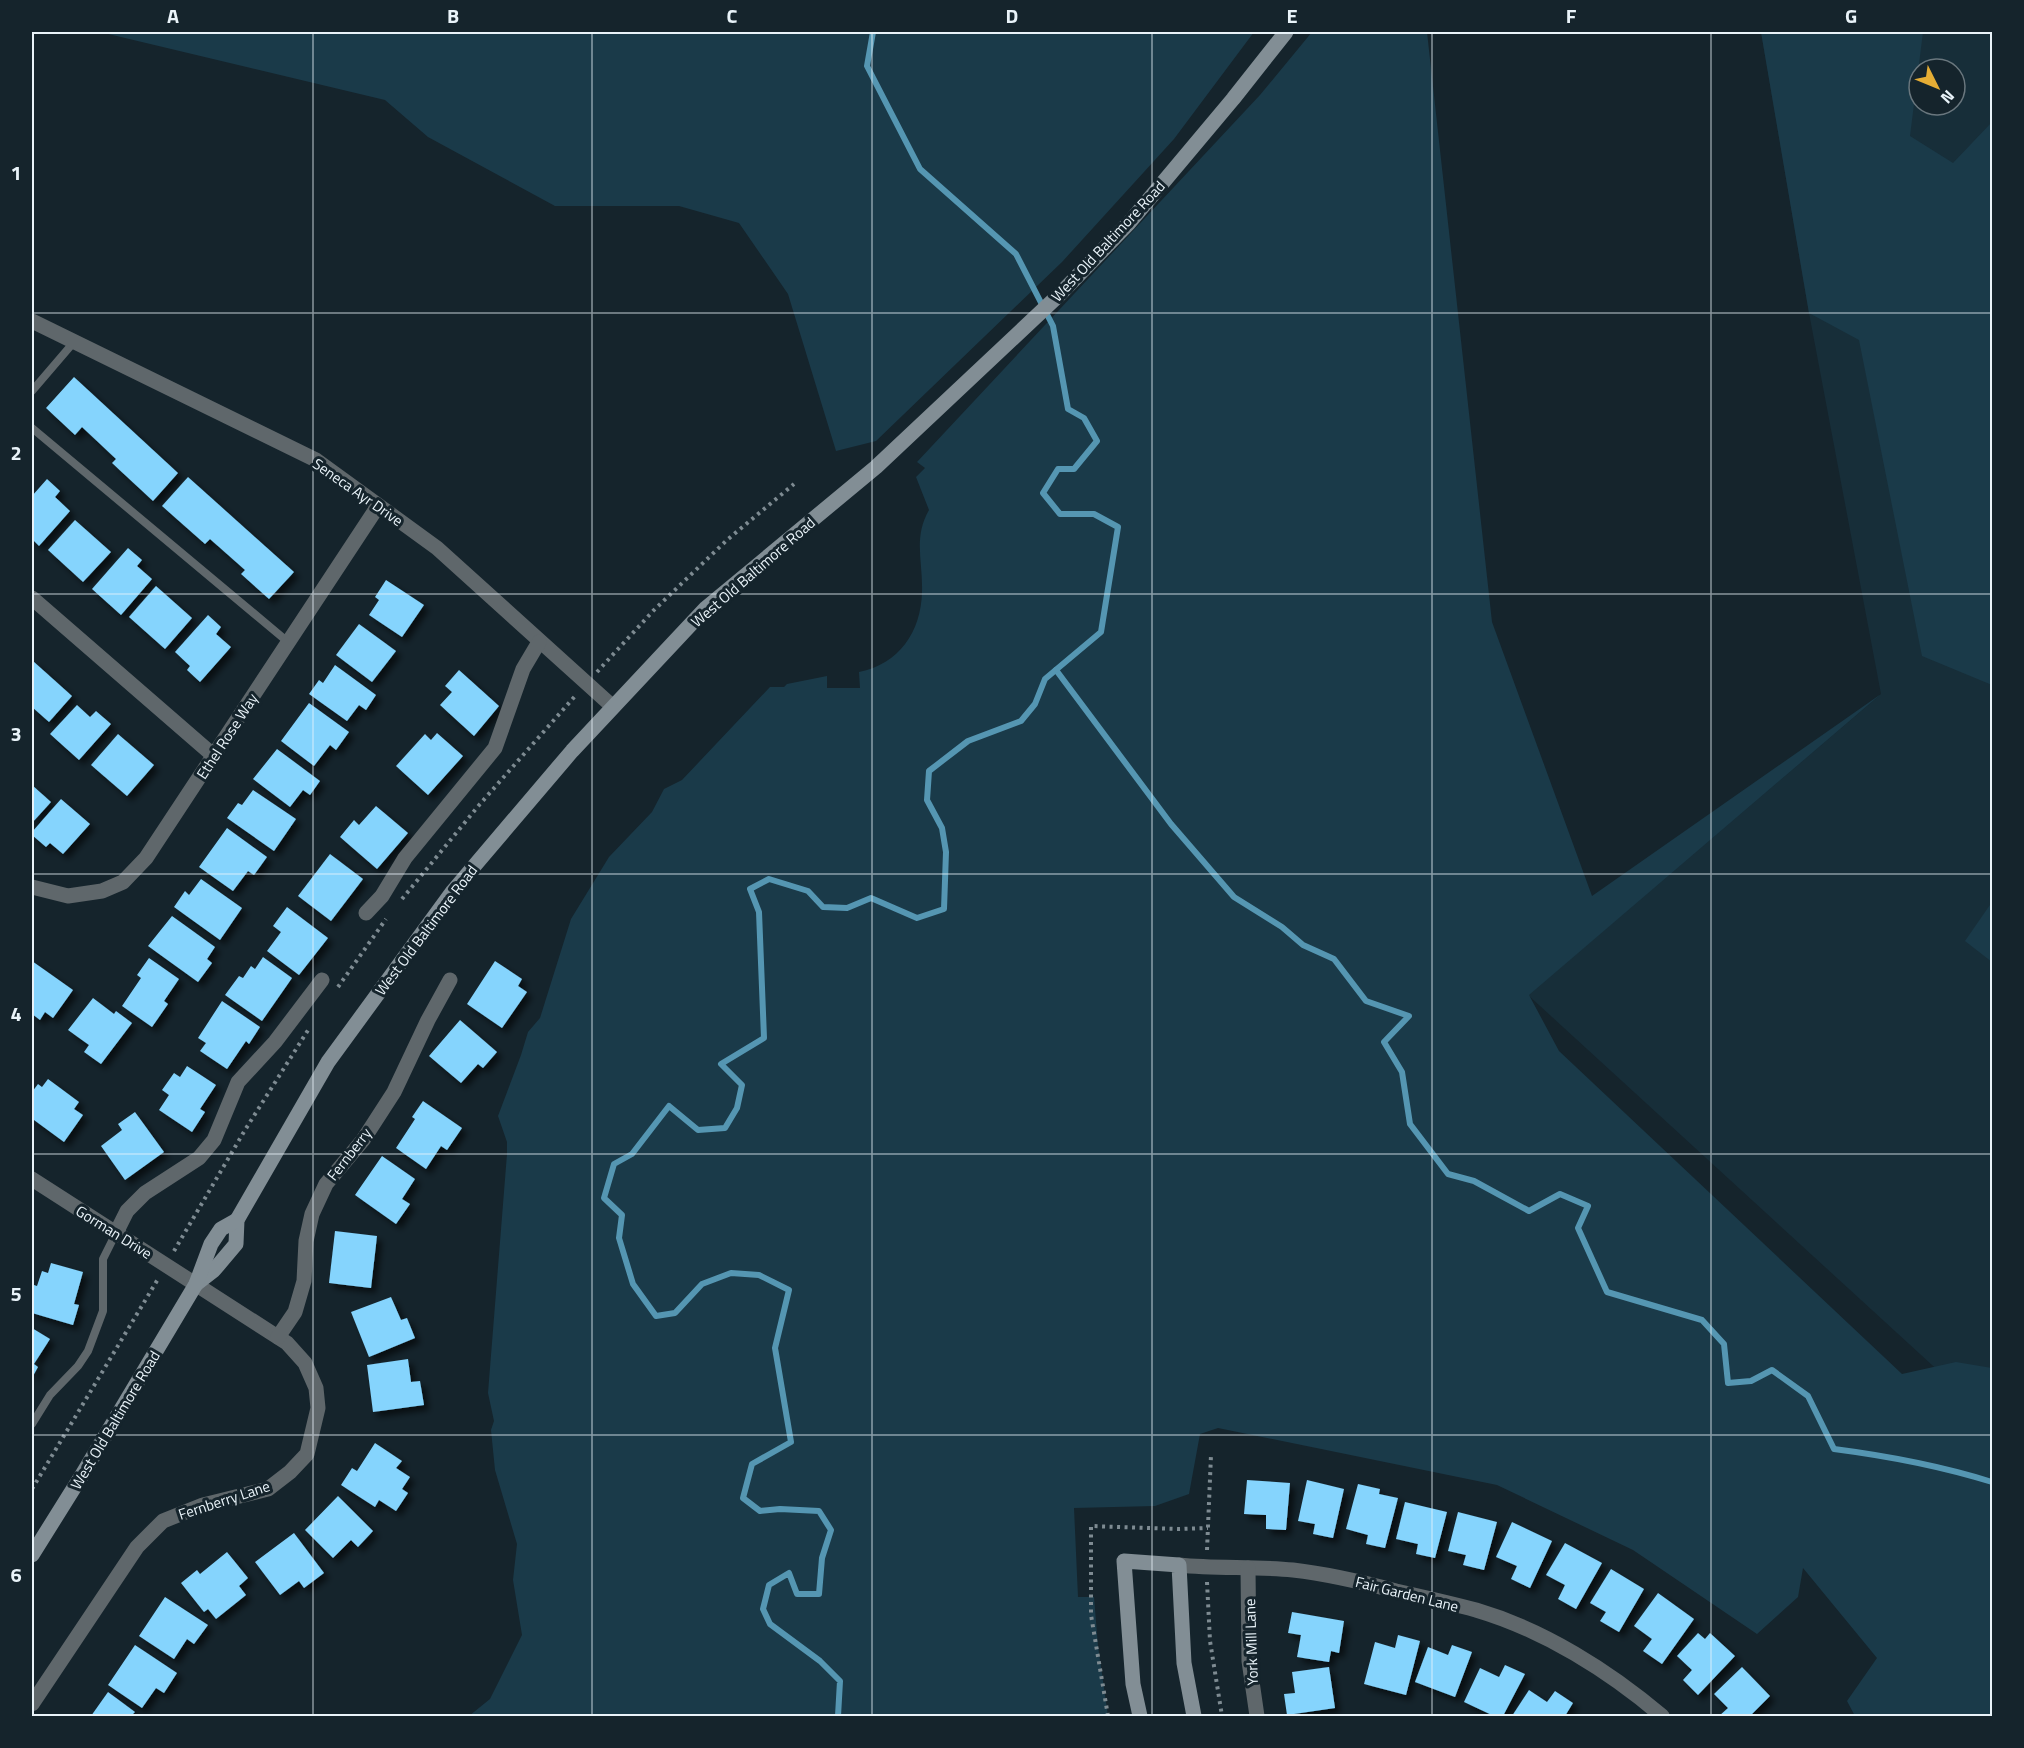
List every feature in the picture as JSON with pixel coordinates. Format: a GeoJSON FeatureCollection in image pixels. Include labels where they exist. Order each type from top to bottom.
{"type":"FeatureCollection","features":[{"type":"Feature","properties":{"kind":"street","name":"West Old Baltimore Road"},"geometry":{"type":"LineString","coordinates":[[32,1555],[196,1284],[214,1270],[236,1244],[237,1220],[328,1062],[453,891],[612,706],[706,608],[876,467],[1026,327],[1129,223],[1286,32]]}},
{"type":"Feature","properties":{"kind":"street","name":"Seneca Ayr Drive"},"geometry":{"type":"LineString","coordinates":[[32,321],[316,460],[437,548],[612,706]]}},
{"type":"Feature","properties":{"kind":"street","name":"Ethel Rose Way"},"geometry":{"type":"LineString","coordinates":[[32,887],[68,896],[102,891],[123,882],[147,858],[378,506]]}},
{"type":"Feature","properties":{"kind":"street"},"geometry":{"type":"LineString","coordinates":[[32,598],[214,756]]}},
{"type":"Feature","properties":{"kind":"street"},"geometry":{"type":"LineString","coordinates":[[366,913],[382,896],[405,858],[495,748],[523,669],[539,642]]}},
{"type":"Feature","properties":{"kind":"street"},"geometry":{"type":"LineString","coordinates":[[116,1233],[127,1211],[146,1193],[199,1158],[214,1140],[238,1082],[275,1042],[322,980]]}},
{"type":"Feature","properties":{"kind":"street","name":"Fernberry"},"geometry":{"type":"LineString","coordinates":[[278,1337],[295,1312],[304,1281],[306,1241],[312,1214],[326,1184],[363,1140],[394,1092],[450,980]]}},
{"type":"Feature","properties":{"kind":"street","name":"Gorman Drive"},"geometry":{"type":"LineString","coordinates":[[32,1179],[196,1284]]}},
{"type":"Feature","properties":{"kind":"street","name":"Fernberry Lane"},"geometry":{"type":"LineString","coordinates":[[32,1704],[137,1547],[163,1521],[203,1505],[268,1489],[291,1472],[307,1454],[318,1408],[316,1388],[306,1363],[278,1337],[196,1284]]}},
{"type":"Feature","properties":{"kind":"street","name":"Fair Garden Lane"},"geometry":{"type":"LineString","coordinates":[[1140,1716],[1133,1684],[1124,1561],[1207,1568],[1291,1570],[1331,1575],[1478,1611],[1518,1626],[1566,1650],[1604,1672],[1662,1716]]}},
{"type":"Feature","properties":{"kind":"street"},"geometry":{"type":"LineString","coordinates":[[1179,1565],[1184,1663],[1194,1716]]}},
{"type":"Feature","properties":{"kind":"street","name":"York Mill Lane"},"geometry":{"type":"LineString","coordinates":[[1248,1568],[1249,1661],[1257,1716]]}},
{"type":"Feature","properties":{"kind":"lane"},"geometry":{"type":"LineString","coordinates":[[32,391],[74,342]]}},
{"type":"Feature","properties":{"kind":"lane"},"geometry":{"type":"LineString","coordinates":[[32,428],[288,642]]}},
{"type":"Feature","properties":{"kind":"lane"},"geometry":{"type":"LineString","coordinates":[[32,1424],[50,1395],[78,1366],[88,1351],[103,1311],[104,1259],[116,1233]]}},
{"type":"Feature","properties":{"kind":"shaded area"},"geometry":{"type":"Polygon","coordinates":[[[100,32],[1254,32],[1174,139],[1062,262],[876,441],[836,451],[788,294],[739,223],[679,206],[555,206],[428,137],[385,100],[100,32]]]}},
{"type":"Feature","properties":{"kind":"shaded area"},"geometry":{"type":"Polygon","coordinates":[[[1312,32],[1427,32],[1492,622],[1592,896],[1881,694],[1529,995],[1559,1051],[1902,1374],[1956,1362],[1992,1368],[1992,1716],[1855,1716],[1847,1701],[1877,1658],[1803,1568],[1798,1597],[1757,1634],[1633,1550],[1497,1485],[1218,1428],[1200,1434],[1189,1494],[1155,1506],[1074,1508],[1078,1597],[1094,1597],[1108,1716],[469,1716],[490,1699],[522,1635],[513,1580],[517,1544],[495,1470],[491,1430],[494,1421],[488,1393],[507,1154],[507,1142],[498,1116],[528,1032],[540,1018],[571,919],[609,857],[652,812],[664,789],[682,780],[770,687],[784,687],[787,684],[827,676],[827,688],[860,688],[859,672],[886,662],[905,644],[912,633],[921,607],[920,540],[924,520],[929,510],[916,477],[925,468],[917,462],[1260,95],[1312,32]]]}},
{"type":"Feature","properties":{"kind":"shaded area"},"geometry":{"type":"Polygon","coordinates":[[[1761,32],[1992,32],[1992,1387],[1944,1376],[1528,995],[1881,694],[1809,313],[1761,32]]]}},
{"type":"Feature","properties":{"kind":"shaded area"},"geometry":{"type":"Polygon","coordinates":[[[1761,32],[1923,32],[1920,57],[1907,57],[1907,117],[1912,117],[1910,136],[1953,163],[1992,122],[1992,685],[1922,656],[1859,340],[1809,313],[1761,32]]]}},
{"type":"Feature","properties":{"kind":"shaded area"},"geometry":{"type":"Polygon","coordinates":[[[1992,902],[1992,962],[1965,941],[1992,902]]]}},
{"type":"Feature","properties":{"kind":"building"},"geometry":{"type":"Polygon","coordinates":[[[74,377],[178,473],[153,501],[112,463],[116,459],[82,427],[75,435],[46,408],[74,377]]]}},
{"type":"Feature","properties":{"kind":"building"},"geometry":{"type":"Polygon","coordinates":[[[188,477],[294,572],[269,599],[241,574],[245,570],[210,539],[205,544],[162,506],[188,477]]]}},
{"type":"Feature","properties":{"kind":"building"},"geometry":{"type":"Polygon","coordinates":[[[47,479],[60,491],[55,497],[70,511],[39,546],[32,539],[32,496],[47,479]]]}},
{"type":"Feature","properties":{"kind":"building"},"geometry":{"type":"Polygon","coordinates":[[[75,520],[111,552],[83,582],[48,550],[75,520]]]}},
{"type":"Feature","properties":{"kind":"building"},"geometry":{"type":"Polygon","coordinates":[[[128,548],[142,560],[137,566],[152,579],[121,615],[92,589],[128,548]]]}},
{"type":"Feature","properties":{"kind":"building"},"geometry":{"type":"Polygon","coordinates":[[[386,580],[424,605],[402,637],[369,615],[379,600],[375,597],[386,580]]]}},
{"type":"Feature","properties":{"kind":"building"},"geometry":{"type":"Polygon","coordinates":[[[156,586],[192,618],[165,649],[129,617],[156,586]]]}},
{"type":"Feature","properties":{"kind":"building"},"geometry":{"type":"Polygon","coordinates":[[[208,615],[221,627],[216,634],[231,647],[200,682],[187,670],[190,666],[175,652],[208,615]]]}},
{"type":"Feature","properties":{"kind":"building"},"geometry":{"type":"Polygon","coordinates":[[[359,624],[396,651],[372,682],[336,655],[359,624]]]}},
{"type":"Feature","properties":{"kind":"building"},"geometry":{"type":"Polygon","coordinates":[[[33,661],[72,696],[49,722],[32,707],[33,661]]]}},
{"type":"Feature","properties":{"kind":"building"},"geometry":{"type":"Polygon","coordinates":[[[335,665],[376,695],[366,710],[359,705],[347,721],[309,694],[319,680],[323,683],[335,665]]]}},
{"type":"Feature","properties":{"kind":"building"},"geometry":{"type":"Polygon","coordinates":[[[459,670],[499,706],[474,736],[440,705],[452,692],[445,686],[459,670]]]}},
{"type":"Feature","properties":{"kind":"building"},"geometry":{"type":"Polygon","coordinates":[[[309,703],[349,732],[336,750],[330,745],[314,766],[281,741],[309,703]]]}},
{"type":"Feature","properties":{"kind":"building"},"geometry":{"type":"Polygon","coordinates":[[[77,705],[90,717],[96,711],[111,724],[79,760],[50,734],[77,705]]]}},
{"type":"Feature","properties":{"kind":"building"},"geometry":{"type":"Polygon","coordinates":[[[437,733],[463,756],[428,795],[396,766],[425,734],[431,740],[437,733]]]}},
{"type":"Feature","properties":{"kind":"building"},"geometry":{"type":"Polygon","coordinates":[[[118,734],[154,765],[127,796],[91,765],[118,734]]]}},
{"type":"Feature","properties":{"kind":"building"},"geometry":{"type":"Polygon","coordinates":[[[277,749],[320,781],[310,795],[303,790],[290,807],[253,779],[277,749]]]}},
{"type":"Feature","properties":{"kind":"building"},"geometry":{"type":"Polygon","coordinates":[[[32,785],[51,802],[32,823],[32,785]]]}},
{"type":"Feature","properties":{"kind":"building"},"geometry":{"type":"Polygon","coordinates":[[[253,790],[296,819],[274,851],[227,818],[238,803],[242,805],[253,790]]]}},
{"type":"Feature","properties":{"kind":"building"},"geometry":{"type":"Polygon","coordinates":[[[61,799],[90,824],[63,854],[50,843],[46,847],[32,835],[32,832],[61,799]]]}},
{"type":"Feature","properties":{"kind":"building"},"geometry":{"type":"Polygon","coordinates":[[[376,806],[408,833],[377,869],[340,837],[354,820],[359,825],[376,806]]]}},
{"type":"Feature","properties":{"kind":"building"},"geometry":{"type":"Polygon","coordinates":[[[227,828],[267,857],[254,875],[248,871],[233,891],[199,867],[227,828]]]}},
{"type":"Feature","properties":{"kind":"building"},"geometry":{"type":"Polygon","coordinates":[[[330,854],[363,879],[331,921],[298,896],[330,854]]]}},
{"type":"Feature","properties":{"kind":"building"},"geometry":{"type":"Polygon","coordinates":[[[201,879],[242,908],[220,940],[174,907],[185,891],[189,895],[201,879]]]}},
{"type":"Feature","properties":{"kind":"building"},"geometry":{"type":"Polygon","coordinates":[[[287,907],[328,938],[299,975],[267,951],[281,932],[273,926],[287,907]]]}},
{"type":"Feature","properties":{"kind":"building"},"geometry":{"type":"Polygon","coordinates":[[[172,916],[215,947],[207,959],[212,963],[198,982],[148,946],[172,916]]]}},
{"type":"Feature","properties":{"kind":"building"},"geometry":{"type":"Polygon","coordinates":[[[263,957],[292,978],[262,1021],[225,995],[239,976],[243,978],[251,966],[255,969],[263,957]]]}},
{"type":"Feature","properties":{"kind":"building"},"geometry":{"type":"Polygon","coordinates":[[[149,958],[179,979],[164,1001],[168,1004],[152,1027],[122,1006],[141,978],[137,975],[149,958]]]}},
{"type":"Feature","properties":{"kind":"building"},"geometry":{"type":"Polygon","coordinates":[[[32,961],[73,990],[53,1018],[45,1012],[40,1020],[32,1014],[32,961]]]}},
{"type":"Feature","properties":{"kind":"building"},"geometry":{"type":"Polygon","coordinates":[[[495,961],[522,979],[518,986],[527,992],[502,1028],[467,1004],[495,961]]]}},
{"type":"Feature","properties":{"kind":"building"},"geometry":{"type":"Polygon","coordinates":[[[93,998],[114,1014],[116,1011],[132,1023],[101,1064],[84,1052],[89,1045],[68,1030],[93,998]]]}},
{"type":"Feature","properties":{"kind":"building"},"geometry":{"type":"Polygon","coordinates":[[[222,1001],[260,1027],[249,1044],[246,1041],[227,1069],[200,1051],[206,1043],[198,1038],[222,1001]]]}},
{"type":"Feature","properties":{"kind":"building"},"geometry":{"type":"Polygon","coordinates":[[[460,1020],[497,1052],[483,1068],[478,1064],[461,1083],[429,1056],[460,1020]]]}},
{"type":"Feature","properties":{"kind":"building"},"geometry":{"type":"Polygon","coordinates":[[[187,1066],[216,1085],[200,1109],[205,1112],[192,1132],[159,1110],[169,1095],[162,1090],[174,1073],[180,1077],[187,1066]]]}},
{"type":"Feature","properties":{"kind":"building"},"geometry":{"type":"Polygon","coordinates":[[[48,1079],[79,1102],[74,1109],[83,1115],[64,1142],[34,1120],[32,1124],[32,1092],[38,1084],[42,1087],[48,1079]]]}},
{"type":"Feature","properties":{"kind":"building"},"geometry":{"type":"Polygon","coordinates":[[[423,1101],[462,1128],[447,1150],[441,1146],[426,1169],[396,1148],[415,1119],[412,1117],[423,1101]]]}},
{"type":"Feature","properties":{"kind":"building"},"geometry":{"type":"Polygon","coordinates":[[[135,1112],[164,1152],[125,1180],[101,1146],[122,1130],[118,1124],[135,1112]]]}},
{"type":"Feature","properties":{"kind":"building"},"geometry":{"type":"Polygon","coordinates":[[[382,1156],[415,1179],[402,1199],[410,1204],[396,1224],[355,1195],[382,1156]]]}},
{"type":"Feature","properties":{"kind":"building"},"geometry":{"type":"Polygon","coordinates":[[[335,1231],[377,1236],[371,1288],[329,1283],[335,1231]]]}},
{"type":"Feature","properties":{"kind":"building"},"geometry":{"type":"Polygon","coordinates":[[[51,1263],[83,1272],[74,1304],[79,1305],[73,1325],[32,1313],[34,1285],[37,1286],[42,1271],[48,1273],[51,1263]]]}},
{"type":"Feature","properties":{"kind":"building"},"geometry":{"type":"Polygon","coordinates":[[[391,1297],[401,1320],[407,1318],[415,1338],[369,1357],[351,1312],[391,1297]]]}},
{"type":"Feature","properties":{"kind":"building"},"geometry":{"type":"Polygon","coordinates":[[[32,1328],[50,1339],[34,1364],[38,1367],[32,1378],[32,1328]]]}},
{"type":"Feature","properties":{"kind":"building"},"geometry":{"type":"Polygon","coordinates":[[[408,1359],[411,1382],[420,1381],[424,1405],[373,1412],[367,1365],[408,1359]]]}},
{"type":"Feature","properties":{"kind":"building"},"geometry":{"type":"Polygon","coordinates":[[[375,1443],[402,1461],[396,1468],[410,1477],[402,1489],[408,1493],[396,1511],[379,1500],[375,1507],[341,1485],[352,1468],[357,1471],[375,1443]]]}},
{"type":"Feature","properties":{"kind":"building"},"geometry":{"type":"Polygon","coordinates":[[[1247,1480],[1290,1483],[1286,1530],[1266,1529],[1266,1515],[1244,1514],[1247,1480]]]}},
{"type":"Feature","properties":{"kind":"building"},"geometry":{"type":"Polygon","coordinates":[[[1307,1480],[1344,1489],[1333,1538],[1313,1534],[1315,1524],[1298,1521],[1307,1480]]]}},
{"type":"Feature","properties":{"kind":"building"},"geometry":{"type":"Polygon","coordinates":[[[1358,1484],[1380,1489],[1379,1494],[1398,1498],[1385,1548],[1366,1544],[1368,1535],[1346,1529],[1358,1484]]]}},
{"type":"Feature","properties":{"kind":"building"},"geometry":{"type":"Polygon","coordinates":[[[338,1496],[373,1531],[358,1547],[351,1540],[333,1558],[305,1530],[338,1496]]]}},
{"type":"Feature","properties":{"kind":"building"},"geometry":{"type":"Polygon","coordinates":[[[1405,1502],[1447,1512],[1435,1558],[1416,1554],[1418,1544],[1396,1539],[1405,1502]]]}},
{"type":"Feature","properties":{"kind":"building"},"geometry":{"type":"Polygon","coordinates":[[[1458,1512],[1497,1522],[1484,1570],[1463,1565],[1466,1555],[1448,1551],[1458,1512]]]}},
{"type":"Feature","properties":{"kind":"building"},"geometry":{"type":"Polygon","coordinates":[[[1512,1522],[1552,1541],[1530,1588],[1511,1579],[1517,1566],[1496,1557],[1512,1522]]]}},
{"type":"Feature","properties":{"kind":"building"},"geometry":{"type":"Polygon","coordinates":[[[294,1533],[324,1573],[304,1588],[299,1581],[280,1595],[255,1562],[294,1533]]]}},
{"type":"Feature","properties":{"kind":"building"},"geometry":{"type":"Polygon","coordinates":[[[1565,1543],[1602,1563],[1576,1609],[1558,1599],[1565,1585],[1546,1575],[1565,1543]]]}},
{"type":"Feature","properties":{"kind":"building"},"geometry":{"type":"Polygon","coordinates":[[[227,1552],[248,1578],[239,1586],[246,1595],[216,1619],[208,1609],[204,1612],[181,1583],[197,1570],[200,1574],[227,1552]]]}},
{"type":"Feature","properties":{"kind":"building"},"geometry":{"type":"Polygon","coordinates":[[[1611,1569],[1644,1589],[1619,1632],[1600,1621],[1606,1612],[1590,1603],[1611,1569]]]}},
{"type":"Feature","properties":{"kind":"building"},"geometry":{"type":"Polygon","coordinates":[[[1658,1593],[1694,1619],[1662,1664],[1643,1651],[1652,1639],[1634,1626],[1658,1593]]]}},
{"type":"Feature","properties":{"kind":"building"},"geometry":{"type":"Polygon","coordinates":[[[165,1597],[208,1625],[194,1644],[187,1639],[174,1659],[139,1636],[165,1597]]]}},
{"type":"Feature","properties":{"kind":"building"},"geometry":{"type":"Polygon","coordinates":[[[1292,1612],[1344,1621],[1339,1653],[1331,1651],[1329,1662],[1297,1657],[1301,1635],[1288,1633],[1292,1612]]]}},
{"type":"Feature","properties":{"kind":"building"},"geometry":{"type":"Polygon","coordinates":[[[1698,1633],[1705,1639],[1710,1633],[1735,1656],[1698,1695],[1683,1680],[1692,1670],[1677,1656],[1698,1633]]]}},
{"type":"Feature","properties":{"kind":"building"},"geometry":{"type":"Polygon","coordinates":[[[1398,1635],[1420,1641],[1406,1695],[1364,1684],[1375,1642],[1395,1648],[1398,1635]]]}},
{"type":"Feature","properties":{"kind":"building"},"geometry":{"type":"Polygon","coordinates":[[[135,1645],[177,1673],[164,1693],[156,1688],[142,1708],[108,1685],[135,1645]]]}},
{"type":"Feature","properties":{"kind":"building"},"geometry":{"type":"Polygon","coordinates":[[[1452,1645],[1472,1652],[1455,1697],[1415,1682],[1428,1647],[1448,1655],[1452,1645]]]}},
{"type":"Feature","properties":{"kind":"building"},"geometry":{"type":"Polygon","coordinates":[[[1505,1665],[1525,1674],[1503,1716],[1494,1716],[1464,1702],[1480,1668],[1499,1677],[1505,1665]]]}},
{"type":"Feature","properties":{"kind":"building"},"geometry":{"type":"Polygon","coordinates":[[[1329,1667],[1335,1708],[1287,1715],[1284,1694],[1295,1693],[1292,1672],[1329,1667]]]}},
{"type":"Feature","properties":{"kind":"building"},"geometry":{"type":"Polygon","coordinates":[[[1742,1667],[1770,1696],[1750,1716],[1719,1716],[1728,1708],[1714,1694],[1742,1667]]]}},
{"type":"Feature","properties":{"kind":"building"},"geometry":{"type":"Polygon","coordinates":[[[1529,1690],[1547,1702],[1555,1691],[1573,1703],[1565,1716],[1512,1716],[1529,1690]]]}},
{"type":"Feature","properties":{"kind":"building"},"geometry":{"type":"Polygon","coordinates":[[[108,1692],[135,1712],[131,1716],[91,1716],[108,1692]]]}},
{"type":"Feature","properties":{"kind":"waterway"},"geometry":{"type":"LineString","coordinates":[[838,1716],[840,1681],[820,1661],[770,1624],[763,1609],[769,1585],[789,1573],[797,1594],[819,1594],[822,1558],[831,1530],[819,1511],[780,1509],[760,1511],[743,1498],[752,1464],[791,1442],[775,1348],[789,1290],[759,1275],[731,1273],[702,1284],[675,1313],[656,1316],[633,1284],[619,1238],[622,1215],[604,1198],[614,1164],[632,1154],[669,1106],[698,1130],[725,1128],[737,1108],[742,1085],[721,1064],[764,1038],[759,912],[750,889],[769,879],[808,891],[823,907],[847,908],[871,898],[917,918],[944,909],[946,852],[942,828],[927,800],[929,771],[968,741],[1021,721],[1035,704],[1045,679],[1101,632],[1118,527],[1094,514],[1060,514],[1043,493],[1058,469],[1074,469],[1097,441],[1084,418],[1068,409],[1053,326],[1016,254],[920,169],[867,66],[873,32]]}},
{"type":"Feature","properties":{"kind":"waterway"},"geometry":{"type":"LineString","coordinates":[[1056,670],[1171,824],[1234,897],[1282,927],[1303,945],[1334,959],[1366,1001],[1409,1016],[1384,1042],[1402,1072],[1410,1124],[1448,1174],[1474,1181],[1529,1211],[1560,1194],[1588,1206],[1578,1228],[1607,1292],[1702,1320],[1724,1344],[1728,1383],[1751,1381],[1772,1370],[1808,1396],[1834,1449],[1914,1462],[1992,1482]]}}]}
